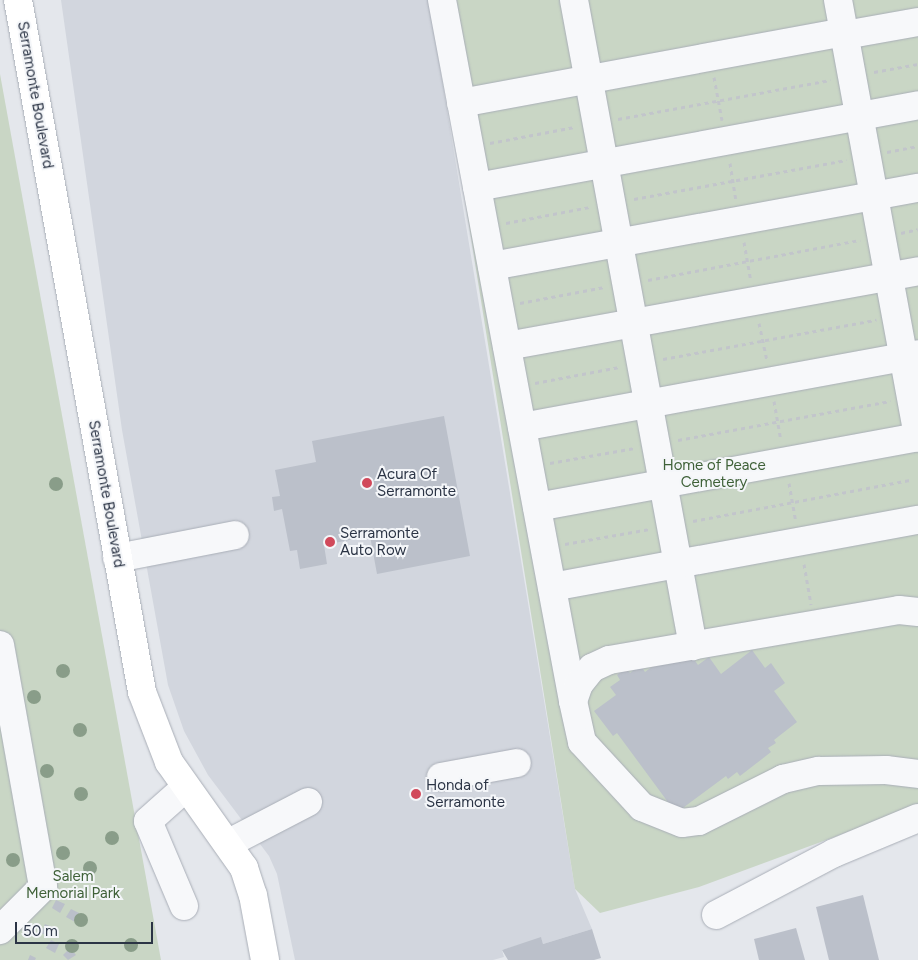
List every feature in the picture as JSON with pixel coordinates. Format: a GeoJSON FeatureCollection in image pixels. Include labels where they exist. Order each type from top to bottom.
{"type":"FeatureCollection","features":[{"type":"Feature","properties":{"kind":"main road","name":"Serramonte Boulevard"},"geometry":{"type":"LineString","coordinates":[[18,0],[117,558],[147,708],[163,749],[185,788],[229,843],[248,878],[265,960]]}},
{"type":"Feature","properties":{"kind":"lane"},"geometry":{"type":"LineString","coordinates":[[442,0],[582,742],[642,807],[682,823],[699,821],[782,778],[819,771],[886,770],[918,774]]}},
{"type":"Feature","properties":{"kind":"lane"},"geometry":{"type":"LineString","coordinates":[[574,0],[610,204],[693,646]]}},
{"type":"Feature","properties":{"kind":"lane"},"geometry":{"type":"LineString","coordinates":[[537,507],[918,438],[911,355],[888,276],[838,0]]}},
{"type":"Feature","properties":{"kind":"lane"},"geometry":{"type":"LineString","coordinates":[[461,103],[710,57],[918,22]]}},
{"type":"Feature","properties":{"kind":"lane"},"geometry":{"type":"LineString","coordinates":[[477,187],[918,105]]}},
{"type":"Feature","properties":{"kind":"lane"},"geometry":{"type":"LineString","coordinates":[[492,266],[918,188]]}},
{"type":"Feature","properties":{"kind":"lane"},"geometry":{"type":"LineString","coordinates":[[507,346],[918,271]]}},
{"type":"Feature","properties":{"kind":"lane"},"geometry":{"type":"LineString","coordinates":[[522,427],[911,355]]}},
{"type":"Feature","properties":{"kind":"lane"},"geometry":{"type":"LineString","coordinates":[[552,587],[918,520]]}},
{"type":"Feature","properties":{"kind":"lane"},"geometry":{"type":"LineString","coordinates":[[117,558],[235,535]]}},
{"type":"Feature","properties":{"kind":"lane"},"geometry":{"type":"LineString","coordinates":[[573,700],[578,684],[592,668],[608,660],[900,610],[918,612]]}},
{"type":"Feature","properties":{"kind":"lane"},"geometry":{"type":"LineString","coordinates":[[0,645],[43,887],[0,930]]}},
{"type":"Feature","properties":{"kind":"lane"},"geometry":{"type":"LineString","coordinates":[[441,777],[517,762]]}},
{"type":"Feature","properties":{"kind":"lane"},"geometry":{"type":"LineString","coordinates":[[184,906],[148,822],[185,788]]}},
{"type":"Feature","properties":{"kind":"lane"},"geometry":{"type":"LineString","coordinates":[[229,843],[308,802]]}},
{"type":"Feature","properties":{"kind":"lane"},"geometry":{"type":"LineString","coordinates":[[716,915],[834,853],[918,818]]}},
{"type":"Feature","properties":{"kind":"path"},"geometry":{"type":"LineString","coordinates":[[710,57],[815,625]]}},
{"type":"Feature","properties":{"kind":"path"},"geometry":{"type":"LineString","coordinates":[[865,74],[918,64]]}},
{"type":"Feature","properties":{"kind":"path"},"geometry":{"type":"LineString","coordinates":[[470,147],[837,79]]}},
{"type":"Feature","properties":{"kind":"path"},"geometry":{"type":"LineString","coordinates":[[880,154],[918,146]]}},
{"type":"Feature","properties":{"kind":"path"},"geometry":{"type":"LineString","coordinates":[[484,226],[852,159]]}},
{"type":"Feature","properties":{"kind":"path"},"geometry":{"type":"LineString","coordinates":[[895,234],[918,230]]}},
{"type":"Feature","properties":{"kind":"path"},"geometry":{"type":"LineString","coordinates":[[500,306],[866,239]]}},
{"type":"Feature","properties":{"kind":"path"},"geometry":{"type":"LineString","coordinates":[[515,387],[881,319]]}},
{"type":"Feature","properties":{"kind":"path"},"geometry":{"type":"LineString","coordinates":[[530,467],[896,400]]}},
{"type":"Feature","properties":{"kind":"path"},"geometry":{"type":"LineString","coordinates":[[545,548],[911,480]]}},
{"type":"Feature","properties":{"kind":"shaded area","name":"Serramonte Auto Row"},"geometry":{"type":"Polygon","coordinates":[[[61,0],[429,0],[575,889],[592,929],[543,944],[541,938],[502,950],[504,957],[493,960],[295,960],[277,874],[269,856],[208,775],[184,731],[168,685],[122,430],[61,0]]]}},
{"type":"Feature","properties":{"kind":"green space","name":"Home of Peace Cemetery"},"geometry":{"type":"Polygon","coordinates":[[[433,0],[918,0],[918,806],[699,887],[600,913],[575,889],[433,0]]]}},
{"type":"Feature","properties":{"kind":"green space","name":"Salem Memorial Park"},"geometry":{"type":"Polygon","coordinates":[[[0,74],[161,960],[0,960],[0,74]]]}},
{"type":"Feature","properties":{"kind":"building","name":"Acura Of Serramonte"},"geometry":{"type":"Polygon","coordinates":[[[444,416],[470,556],[377,574],[370,536],[324,545],[327,564],[300,569],[297,550],[290,551],[282,509],[274,511],[272,497],[280,496],[275,470],[316,462],[312,441],[444,416]]]}},
{"type":"Feature","properties":{"kind":"building"},"geometry":{"type":"Polygon","coordinates":[[[752,650],[765,668],[771,663],[785,683],[774,691],[797,722],[774,740],[776,743],[768,748],[771,752],[740,776],[737,772],[728,779],[726,776],[676,813],[617,733],[613,736],[594,711],[616,695],[610,687],[620,680],[617,675],[626,668],[630,673],[640,665],[645,672],[663,659],[667,665],[677,658],[681,662],[691,655],[698,665],[709,657],[721,674],[752,650]]]}},
{"type":"Feature","properties":{"kind":"building"},"geometry":{"type":"Polygon","coordinates":[[[863,895],[879,960],[829,960],[816,907],[863,895]]]}},
{"type":"Feature","properties":{"kind":"building"},"geometry":{"type":"Polygon","coordinates":[[[56,900],[65,904],[60,913],[52,908],[56,900]]]}},
{"type":"Feature","properties":{"kind":"building"},"geometry":{"type":"Polygon","coordinates":[[[71,909],[79,913],[75,922],[66,917],[71,909]]]}},
{"type":"Feature","properties":{"kind":"building"},"geometry":{"type":"Polygon","coordinates":[[[45,924],[54,928],[50,937],[41,933],[45,924]]]}},
{"type":"Feature","properties":{"kind":"building"},"geometry":{"type":"Polygon","coordinates":[[[796,928],[805,960],[759,960],[754,939],[796,928]]]}},
{"type":"Feature","properties":{"kind":"building"},"geometry":{"type":"Polygon","coordinates":[[[592,929],[601,958],[594,960],[508,960],[502,950],[541,937],[543,944],[592,929]]]}},
{"type":"Feature","properties":{"kind":"building"},"geometry":{"type":"Polygon","coordinates":[[[51,940],[59,944],[55,953],[46,948],[51,940]]]}},
{"type":"Feature","properties":{"kind":"building"},"geometry":{"type":"Polygon","coordinates":[[[70,948],[76,955],[68,960],[63,955],[70,948]]]}},
{"type":"Feature","properties":{"kind":"building"},"geometry":{"type":"Polygon","coordinates":[[[30,955],[36,958],[35,960],[28,960],[30,955]]]}},
{"type":"Feature","properties":{"kind":"place","name":"Acura Of Serramonte"},"geometry":{"type":"Point","coordinates":[367,483]}},
{"type":"Feature","properties":{"kind":"place","name":"Serramonte Auto Row"},"geometry":{"type":"Point","coordinates":[330,542]}},
{"type":"Feature","properties":{"kind":"place","name":"Honda of Serramonte"},"geometry":{"type":"Point","coordinates":[416,794]}}]}
